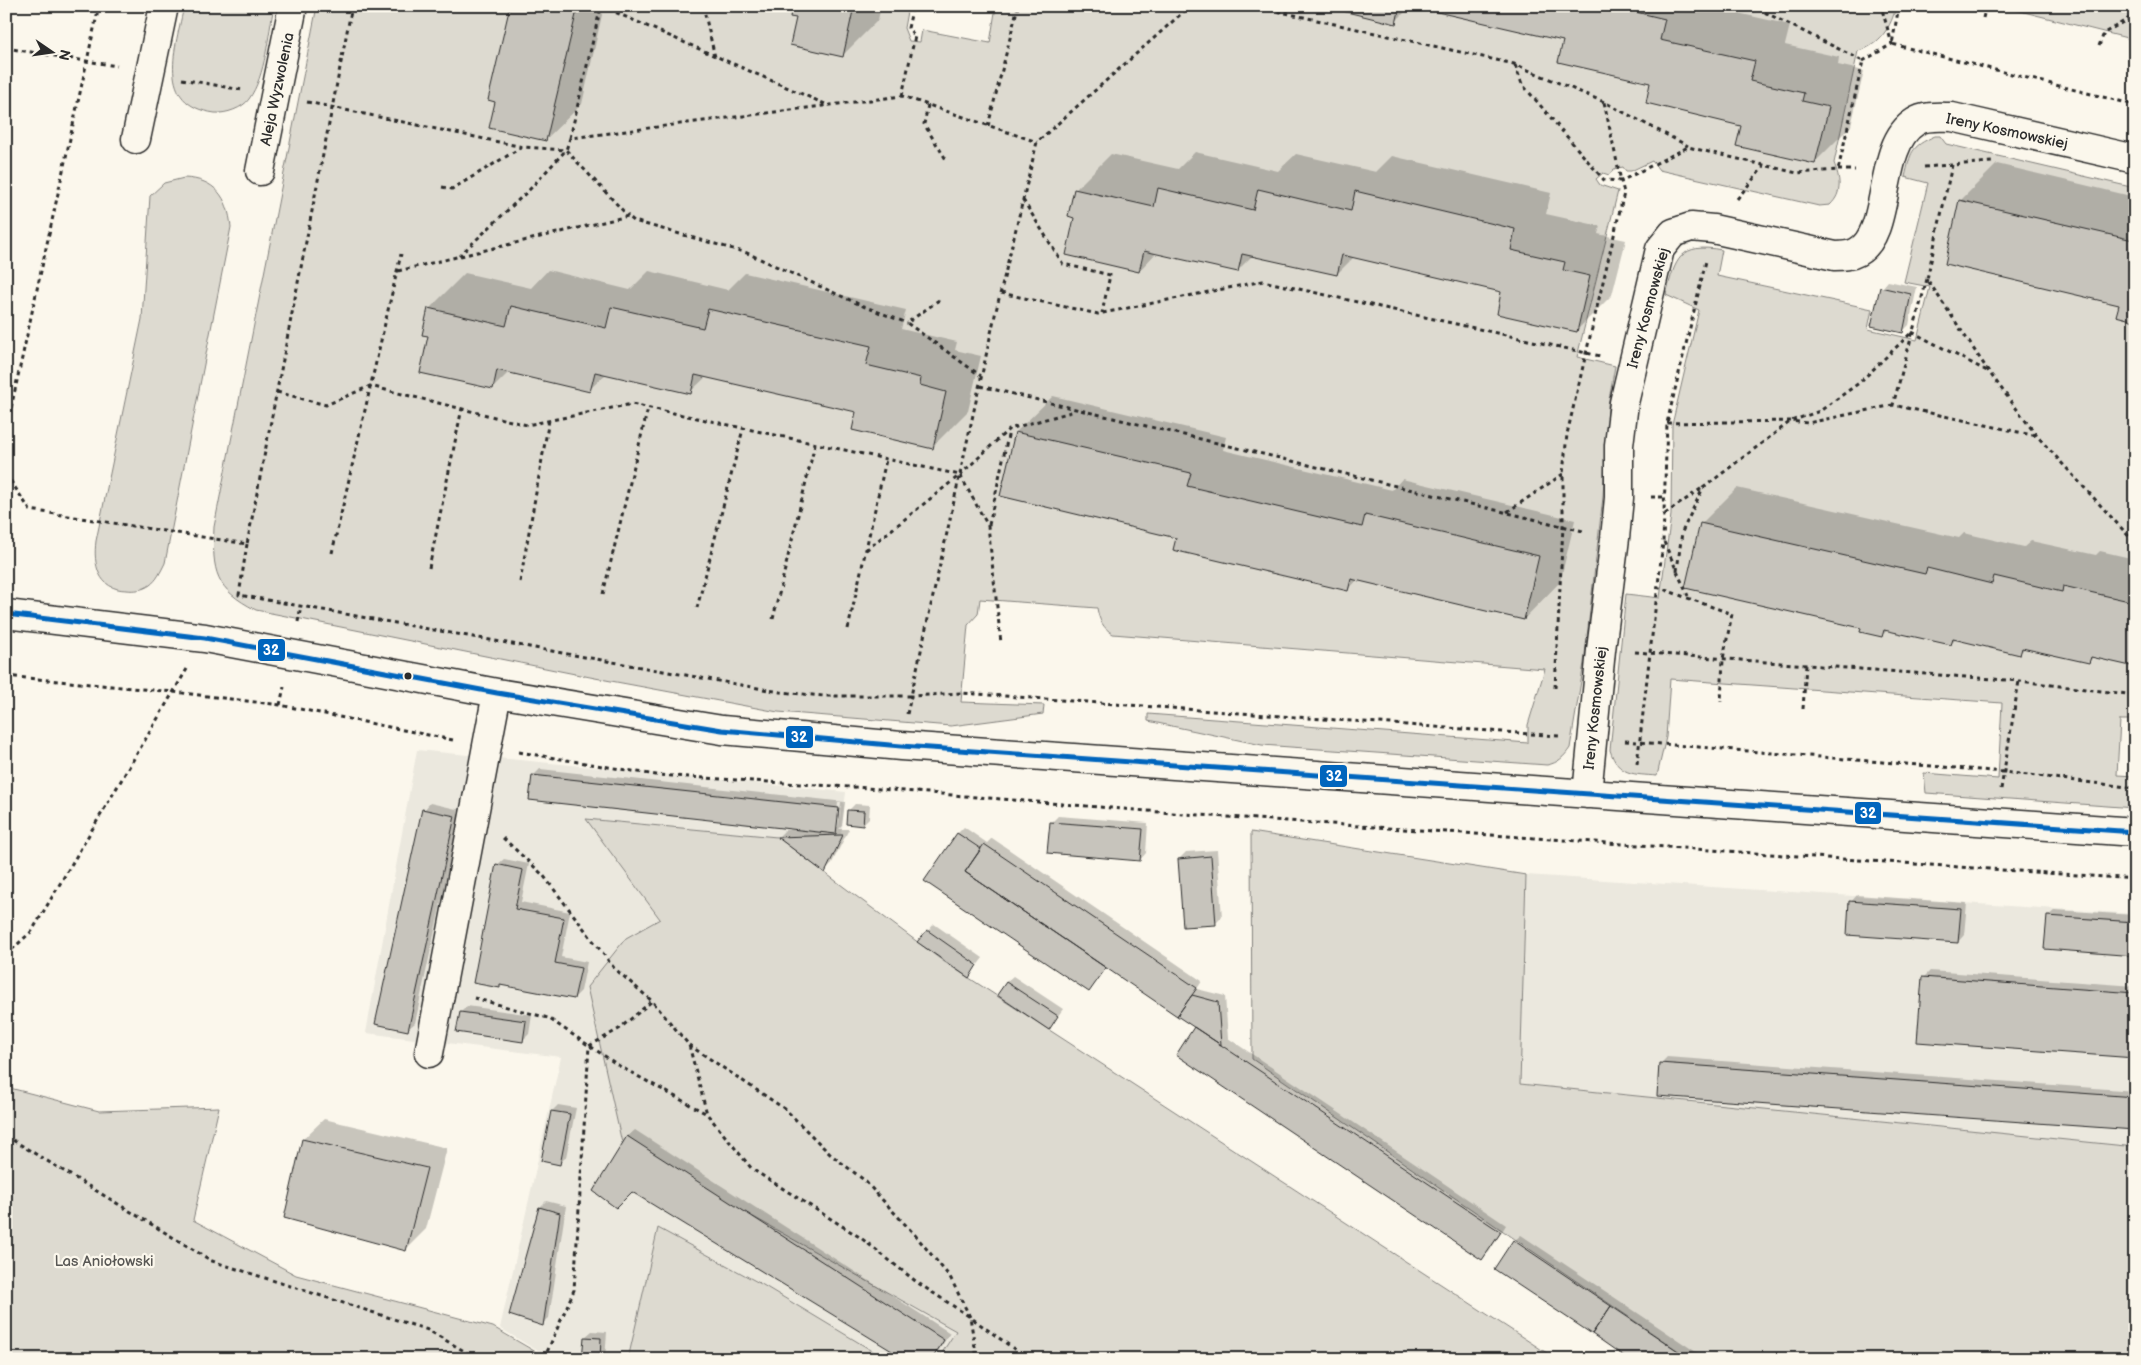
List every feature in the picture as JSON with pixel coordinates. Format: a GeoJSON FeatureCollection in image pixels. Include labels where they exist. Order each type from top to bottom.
{"type":"FeatureCollection","features":[{"type":"Feature","properties":{"kind":"street"},"geometry":{"type":"LineString","coordinates":[[136,139],[164,6]]}},
{"type":"Feature","properties":{"kind":"street","name":"Aleja Wyzwolenia"},"geometry":{"type":"LineString","coordinates":[[260,171],[293,6]]}},
{"type":"Feature","properties":{"kind":"street","name":"Ireny Kosmowskiej"},"geometry":{"type":"LineString","coordinates":[[1587,794],[1615,538],[1619,445],[1624,403],[1660,249],[1672,233],[1691,227],[1713,229],[1835,256],[1848,256],[1859,251],[1870,238],[1877,220],[1894,151],[1902,134],[1916,121],[1932,117],[1952,117],[2135,159]]}},
{"type":"Feature","properties":{"kind":"street"},"geometry":{"type":"LineString","coordinates":[[6,614],[204,638],[497,693],[722,730],[780,736],[2135,832]]}},
{"type":"Feature","properties":{"kind":"street"},"geometry":{"type":"LineString","coordinates":[[429,1053],[497,693]]}},
{"type":"Feature","properties":{"kind":"path"},"geometry":{"type":"LineString","coordinates":[[6,430],[99,6]]}},
{"type":"Feature","properties":{"kind":"path"},"geometry":{"type":"LineString","coordinates":[[352,6],[247,544],[240,595],[780,692],[824,696],[911,696],[962,693],[1640,742],[2004,772],[2135,788]]}},
{"type":"Feature","properties":{"kind":"path"},"geometry":{"type":"LineString","coordinates":[[459,256],[530,189],[566,150],[601,6],[825,104]]}},
{"type":"Feature","properties":{"kind":"path"},"geometry":{"type":"LineString","coordinates":[[703,6],[714,57]]}},
{"type":"Feature","properties":{"kind":"path"},"geometry":{"type":"LineString","coordinates":[[902,96],[914,36],[908,28],[913,6]]}},
{"type":"Feature","properties":{"kind":"path"},"geometry":{"type":"LineString","coordinates":[[988,126],[1018,6]]}},
{"type":"Feature","properties":{"kind":"path"},"geometry":{"type":"LineString","coordinates":[[911,696],[981,376],[1037,142],[1190,6]]}},
{"type":"Feature","properties":{"kind":"path"},"geometry":{"type":"LineString","coordinates":[[1254,6],[1514,64],[1604,102],[1688,146]]}},
{"type":"Feature","properties":{"kind":"path"},"geometry":{"type":"LineString","coordinates":[[1287,13],[1288,6]]}},
{"type":"Feature","properties":{"kind":"path"},"geometry":{"type":"LineString","coordinates":[[1881,6],[1892,44]]}},
{"type":"Feature","properties":{"kind":"path"},"geometry":{"type":"LineString","coordinates":[[1892,44],[1900,6]]}},
{"type":"Feature","properties":{"kind":"path"},"geometry":{"type":"LineString","coordinates":[[1984,18],[1986,6]]}},
{"type":"Feature","properties":{"kind":"path"},"geometry":{"type":"LineString","coordinates":[[2099,46],[2104,32],[2135,15]]}},
{"type":"Feature","properties":{"kind":"path"},"geometry":{"type":"LineString","coordinates":[[1863,61],[1892,44],[2135,105]]}},
{"type":"Feature","properties":{"kind":"path"},"geometry":{"type":"LineString","coordinates":[[1514,64],[1522,84],[1604,180],[1621,181],[1604,102]]}},
{"type":"Feature","properties":{"kind":"path"},"geometry":{"type":"LineString","coordinates":[[570,138],[825,104],[902,96],[1037,142]]}},
{"type":"Feature","properties":{"kind":"path"},"geometry":{"type":"LineString","coordinates":[[928,105],[924,124],[947,161]]}},
{"type":"Feature","properties":{"kind":"path"},"geometry":{"type":"LineString","coordinates":[[332,107],[523,147],[566,150],[634,221],[747,253],[863,306],[907,323],[981,376]]}},
{"type":"Feature","properties":{"kind":"path"},"geometry":{"type":"LineString","coordinates":[[442,187],[452,189],[523,147]]}},
{"type":"Feature","properties":{"kind":"path"},"geometry":{"type":"LineString","coordinates":[[1838,170],[1889,169],[1996,162]]}},
{"type":"Feature","properties":{"kind":"path"},"geometry":{"type":"LineString","coordinates":[[1893,405],[1926,279],[1952,165]]}},
{"type":"Feature","properties":{"kind":"path"},"geometry":{"type":"LineString","coordinates":[[1023,199],[1063,264],[1110,275],[1102,313]]}},
{"type":"Feature","properties":{"kind":"path"},"geometry":{"type":"LineString","coordinates":[[398,271],[628,216]]}},
{"type":"Feature","properties":{"kind":"path"},"geometry":{"type":"LineString","coordinates":[[1633,797],[1664,542],[1667,423],[1713,229]]}},
{"type":"Feature","properties":{"kind":"path"},"geometry":{"type":"LineString","coordinates":[[332,554],[402,254]]}},
{"type":"Feature","properties":{"kind":"path"},"geometry":{"type":"LineString","coordinates":[[1926,279],[1989,372],[2037,436],[2135,543]]}},
{"type":"Feature","properties":{"kind":"path"},"geometry":{"type":"LineString","coordinates":[[1001,293],[1098,314],[1263,281],[1632,364]]}},
{"type":"Feature","properties":{"kind":"path"},"geometry":{"type":"LineString","coordinates":[[907,323],[939,300]]}},
{"type":"Feature","properties":{"kind":"path"},"geometry":{"type":"LineString","coordinates":[[1912,332],[1989,372]]}},
{"type":"Feature","properties":{"kind":"path"},"geometry":{"type":"LineString","coordinates":[[1665,514],[1703,488],[1791,421],[1820,411],[1859,384],[1912,332]]}},
{"type":"Feature","properties":{"kind":"path"},"geometry":{"type":"LineString","coordinates":[[277,392],[326,405],[370,386],[526,425],[632,404],[960,475],[988,526]]}},
{"type":"Feature","properties":{"kind":"path"},"geometry":{"type":"LineString","coordinates":[[980,386],[1076,411],[1615,538]]}},
{"type":"Feature","properties":{"kind":"path"},"geometry":{"type":"LineString","coordinates":[[1667,423],[1791,421],[1808,423],[1893,405],[2037,436]]}},
{"type":"Feature","properties":{"kind":"path"},"geometry":{"type":"LineString","coordinates":[[429,568],[462,408]]}},
{"type":"Feature","properties":{"kind":"path"},"geometry":{"type":"LineString","coordinates":[[603,594],[648,408]]}},
{"type":"Feature","properties":{"kind":"path"},"geometry":{"type":"LineString","coordinates":[[866,550],[960,475],[1010,429],[1076,411]]}},
{"type":"Feature","properties":{"kind":"path"},"geometry":{"type":"LineString","coordinates":[[520,582],[549,420]]}},
{"type":"Feature","properties":{"kind":"path"},"geometry":{"type":"LineString","coordinates":[[697,608],[743,429]]}},
{"type":"Feature","properties":{"kind":"path"},"geometry":{"type":"LineString","coordinates":[[1001,643],[988,526],[1010,429]]}},
{"type":"Feature","properties":{"kind":"path"},"geometry":{"type":"LineString","coordinates":[[773,619],[815,444]]}},
{"type":"Feature","properties":{"kind":"path"},"geometry":{"type":"LineString","coordinates":[[848,629],[886,460]]}},
{"type":"Feature","properties":{"kind":"path"},"geometry":{"type":"LineString","coordinates":[[6,474],[30,510],[247,544]]}},
{"type":"Feature","properties":{"kind":"path"},"geometry":{"type":"LineString","coordinates":[[1507,512],[1563,474]]}},
{"type":"Feature","properties":{"kind":"path"},"geometry":{"type":"LineString","coordinates":[[1676,571],[1682,532],[1703,488]]}},
{"type":"Feature","properties":{"kind":"path"},"geometry":{"type":"LineString","coordinates":[[1664,542],[1688,597]]}},
{"type":"Feature","properties":{"kind":"path"},"geometry":{"type":"LineString","coordinates":[[1658,587],[1732,614],[1723,659],[1721,702]]}},
{"type":"Feature","properties":{"kind":"path"},"geometry":{"type":"LineString","coordinates":[[1650,653],[2019,681],[2134,695],[2135,688]]}},
{"type":"Feature","properties":{"kind":"path"},"geometry":{"type":"LineString","coordinates":[[1803,708],[1806,665]]}},
{"type":"Feature","properties":{"kind":"path"},"geometry":{"type":"LineString","coordinates":[[6,676],[174,692],[280,705],[488,746],[656,775],[867,788],[1184,814],[2135,879]]}},
{"type":"Feature","properties":{"kind":"path"},"geometry":{"type":"LineString","coordinates":[[1996,822],[2019,681]]}},
{"type":"Feature","properties":{"kind":"path"},"geometry":{"type":"LineString","coordinates":[[6,955],[32,931],[174,692]]}},
{"type":"Feature","properties":{"kind":"path"},"geometry":{"type":"LineString","coordinates":[[475,813],[543,874],[614,968],[652,1001],[689,1045],[785,1109],[830,1154],[864,1180],[915,1235],[950,1277],[970,1317],[977,1359]]}},
{"type":"Feature","properties":{"kind":"path"},"geometry":{"type":"LineString","coordinates":[[442,989],[548,1018],[621,1067],[707,1114],[752,1169],[860,1238],[918,1283],[970,1317],[1028,1359]]}},
{"type":"Feature","properties":{"kind":"path"},"geometry":{"type":"LineString","coordinates":[[589,1046],[620,1029],[652,1001]]}},
{"type":"Feature","properties":{"kind":"path"},"geometry":{"type":"LineString","coordinates":[[689,1045],[707,1114]]}},
{"type":"Feature","properties":{"kind":"path"},"geometry":{"type":"LineString","coordinates":[[544,1359],[574,1290],[589,1046]]}},
{"type":"Feature","properties":{"kind":"path"},"geometry":{"type":"LineString","coordinates":[[6,1136],[212,1261],[428,1330],[478,1359]]}},
{"type":"Feature","properties":{"kind":"shaded area"},"geometry":{"type":"Polygon","coordinates":[[[417,750],[846,792],[841,835],[777,837],[587,819],[660,919],[626,938],[623,1143],[956,1331],[938,1359],[886,1359],[763,1285],[658,1228],[628,1359],[551,1359],[500,1328],[561,1057],[366,1033],[417,750]]]}},
{"type":"Feature","properties":{"kind":"shaded area"},"geometry":{"type":"Polygon","coordinates":[[[1526,875],[2135,914],[2135,1147],[1520,1084],[1526,875]]]}},
{"type":"Feature","properties":{"kind":"green space"},"geometry":{"type":"Polygon","coordinates":[[[184,6],[274,6],[263,67],[255,89],[249,99],[239,108],[215,113],[196,108],[183,99],[176,86],[174,55],[184,6]]]}},
{"type":"Feature","properties":{"kind":"green space"},"geometry":{"type":"Polygon","coordinates":[[[317,6],[908,6],[904,28],[909,41],[920,42],[922,30],[990,43],[996,6],[1896,6],[1888,28],[1878,40],[1858,51],[1834,163],[1838,174],[1839,190],[1830,205],[1819,206],[1659,170],[1652,161],[1631,171],[1626,171],[1623,167],[1614,169],[1609,175],[1603,173],[1596,179],[1600,185],[1618,191],[1577,357],[1615,366],[1608,405],[1603,497],[1584,663],[1570,748],[1560,759],[1547,765],[1262,745],[1148,721],[1148,714],[1528,743],[1528,725],[1545,669],[1113,634],[1102,623],[1097,608],[980,599],[978,614],[968,625],[961,702],[1044,705],[1043,714],[951,726],[778,712],[595,678],[256,610],[242,602],[224,586],[219,578],[214,556],[214,527],[317,6]]]}},
{"type":"Feature","properties":{"kind":"green space"},"geometry":{"type":"Polygon","coordinates":[[[2000,6],[2135,6],[2135,40],[2000,6]]]}},
{"type":"Feature","properties":{"kind":"green space"},"geometry":{"type":"Polygon","coordinates":[[[1935,136],[1940,136],[1946,144],[2135,188],[2135,720],[2120,720],[2117,775],[2135,776],[2135,808],[1926,793],[1924,773],[1998,779],[2002,703],[1670,679],[1666,737],[1657,776],[1628,772],[1617,765],[1610,750],[1626,594],[1660,598],[1671,515],[1672,425],[1699,310],[1666,295],[1677,263],[1688,251],[1708,248],[1722,250],[1717,276],[1872,309],[1868,329],[1917,340],[1930,287],[1904,282],[1928,183],[1905,177],[1913,151],[1916,147],[1935,136]]]}},
{"type":"Feature","properties":{"kind":"green space"},"geometry":{"type":"Polygon","coordinates":[[[184,178],[204,182],[218,192],[227,207],[231,227],[165,563],[157,578],[147,587],[136,590],[117,589],[104,581],[100,574],[97,567],[95,550],[142,319],[150,196],[164,183],[184,178]]]}},
{"type":"Feature","properties":{"kind":"green space"},"geometry":{"type":"Polygon","coordinates":[[[586,819],[777,837],[943,961],[1556,1359],[938,1359],[956,1331],[622,1143],[587,987],[626,938],[660,919],[586,819]]]}},
{"type":"Feature","properties":{"kind":"green space"},"geometry":{"type":"Polygon","coordinates":[[[1251,832],[1526,875],[1520,1084],[2135,1147],[2135,1359],[1690,1359],[1252,1059],[1251,832]]]}},
{"type":"Feature","properties":{"kind":"green space","name":"Las Aniołowski"},"geometry":{"type":"Polygon","coordinates":[[[6,1087],[99,1111],[219,1107],[193,1220],[296,1275],[493,1327],[548,1359],[6,1359],[6,1087]]]}},
{"type":"Feature","properties":{"kind":"green space"},"geometry":{"type":"Polygon","coordinates":[[[658,1228],[763,1285],[886,1359],[628,1359],[658,1228]]]}},
{"type":"Feature","properties":{"kind":"building"},"geometry":{"type":"Polygon","coordinates":[[[510,6],[578,6],[546,141],[489,128],[495,102],[488,100],[510,6]]]}},
{"type":"Feature","properties":{"kind":"building"},"geometry":{"type":"Polygon","coordinates":[[[792,6],[854,6],[843,57],[790,45],[796,18],[790,17],[792,6]]]}},
{"type":"Feature","properties":{"kind":"building"},"geometry":{"type":"Polygon","coordinates":[[[1322,6],[1400,6],[1396,24],[1322,6]]]}},
{"type":"Feature","properties":{"kind":"building"},"geometry":{"type":"Polygon","coordinates":[[[1411,6],[1611,6],[1665,19],[1660,40],[1755,61],[1750,81],[1804,93],[1802,101],[1829,107],[1815,164],[1736,146],[1741,126],[1646,103],[1650,83],[1558,62],[1563,41],[1411,6]]]}},
{"type":"Feature","properties":{"kind":"building"},"geometry":{"type":"Polygon","coordinates":[[[1158,188],[1253,210],[1258,189],[1351,211],[1355,191],[1515,229],[1511,250],[1565,262],[1563,270],[1590,276],[1577,332],[1497,314],[1501,292],[1342,255],[1337,275],[1242,254],[1238,272],[1144,251],[1139,272],[1066,255],[1074,218],[1068,216],[1074,189],[1154,207],[1158,188]]]}},
{"type":"Feature","properties":{"kind":"building"},"geometry":{"type":"Polygon","coordinates":[[[1959,200],[2133,240],[2129,254],[2135,255],[2135,321],[2116,316],[2119,305],[1945,264],[1959,200]]]}},
{"type":"Feature","properties":{"kind":"building"},"geometry":{"type":"Polygon","coordinates":[[[1880,287],[1911,294],[1903,333],[1871,326],[1880,287]]]}},
{"type":"Feature","properties":{"kind":"building"},"geometry":{"type":"Polygon","coordinates":[[[511,306],[606,328],[611,307],[703,328],[708,309],[871,346],[866,365],[921,378],[920,385],[946,392],[933,449],[852,430],[856,412],[695,375],[691,394],[595,372],[590,392],[497,370],[493,389],[420,373],[428,336],[422,335],[428,308],[506,326],[511,306]]]}},
{"type":"Feature","properties":{"kind":"building"},"geometry":{"type":"Polygon","coordinates":[[[1015,432],[1191,473],[1187,486],[1362,527],[1365,515],[1539,556],[1524,620],[1351,579],[1348,591],[1173,550],[1176,538],[1000,496],[1015,432]]]}},
{"type":"Feature","properties":{"kind":"building"},"geometry":{"type":"Polygon","coordinates":[[[1700,523],[1925,574],[1927,568],[1992,584],[1994,576],[2062,592],[2063,586],[2129,601],[2131,593],[2135,593],[2135,667],[2091,657],[2089,663],[2022,648],[2020,655],[1953,639],[1951,645],[1884,630],[1882,637],[1860,632],[1861,628],[1685,588],[1700,523]]]}},
{"type":"Feature","properties":{"kind":"building"},"geometry":{"type":"Polygon","coordinates":[[[532,775],[839,808],[836,834],[529,800],[532,775]]]}},
{"type":"Feature","properties":{"kind":"building"},"geometry":{"type":"Polygon","coordinates":[[[422,809],[455,816],[408,1031],[375,1024],[422,809]]]}},
{"type":"Feature","properties":{"kind":"building"},"geometry":{"type":"Polygon","coordinates":[[[847,810],[864,811],[863,826],[846,824],[847,810]]]}},
{"type":"Feature","properties":{"kind":"building"},"geometry":{"type":"Polygon","coordinates":[[[1050,822],[1143,829],[1140,861],[1047,853],[1050,822]]]}},
{"type":"Feature","properties":{"kind":"building"},"geometry":{"type":"Polygon","coordinates":[[[957,833],[981,849],[965,872],[1106,968],[1089,992],[924,881],[957,833]]]}},
{"type":"Feature","properties":{"kind":"building"},"geometry":{"type":"Polygon","coordinates":[[[843,835],[825,873],[777,837],[843,835]]]}},
{"type":"Feature","properties":{"kind":"building"},"geometry":{"type":"Polygon","coordinates":[[[984,844],[1197,988],[1177,1016],[965,872],[984,844]]]}},
{"type":"Feature","properties":{"kind":"building"},"geometry":{"type":"Polygon","coordinates":[[[1211,856],[1216,925],[1183,927],[1178,859],[1211,856]]]}},
{"type":"Feature","properties":{"kind":"building"},"geometry":{"type":"Polygon","coordinates":[[[496,864],[523,870],[515,909],[564,918],[555,963],[581,968],[574,999],[500,985],[500,988],[473,983],[496,864]]]}},
{"type":"Feature","properties":{"kind":"building"},"geometry":{"type":"Polygon","coordinates":[[[1849,901],[1961,909],[1958,943],[1847,935],[1849,901]]]}},
{"type":"Feature","properties":{"kind":"building"},"geometry":{"type":"Polygon","coordinates":[[[2047,916],[2135,922],[2135,956],[2044,949],[2047,916]]]}},
{"type":"Feature","properties":{"kind":"building"},"geometry":{"type":"Polygon","coordinates":[[[927,930],[977,965],[969,978],[917,942],[927,930]]]}},
{"type":"Feature","properties":{"kind":"building"},"geometry":{"type":"Polygon","coordinates":[[[1922,977],[2135,993],[2135,1058],[1917,1042],[1922,977]]]}},
{"type":"Feature","properties":{"kind":"building"},"geometry":{"type":"Polygon","coordinates":[[[1006,982],[1058,1016],[1049,1030],[997,995],[1006,982]]]}},
{"type":"Feature","properties":{"kind":"building"},"geometry":{"type":"Polygon","coordinates":[[[1192,995],[1218,1002],[1221,1045],[1177,1016],[1192,995]]]}},
{"type":"Feature","properties":{"kind":"building"},"geometry":{"type":"Polygon","coordinates":[[[460,1012],[526,1021],[523,1042],[456,1032],[460,1012]]]}},
{"type":"Feature","properties":{"kind":"building"},"geometry":{"type":"Polygon","coordinates":[[[1194,1027],[1501,1232],[1482,1260],[1176,1055],[1194,1027]]]}},
{"type":"Feature","properties":{"kind":"building"},"geometry":{"type":"Polygon","coordinates":[[[1659,1063],[2135,1097],[2135,1130],[1657,1096],[1659,1063]]]}},
{"type":"Feature","properties":{"kind":"building"},"geometry":{"type":"Polygon","coordinates":[[[551,1111],[570,1114],[560,1165],[541,1161],[551,1111]]]}},
{"type":"Feature","properties":{"kind":"building"},"geometry":{"type":"Polygon","coordinates":[[[627,1136],[944,1340],[932,1359],[905,1359],[632,1192],[616,1208],[593,1191],[627,1136]]]}},
{"type":"Feature","properties":{"kind":"building"},"geometry":{"type":"Polygon","coordinates":[[[302,1139],[427,1168],[406,1251],[284,1218],[302,1139]]]}},
{"type":"Feature","properties":{"kind":"building"},"geometry":{"type":"Polygon","coordinates":[[[539,1207],[560,1213],[543,1326],[509,1315],[539,1207]]]}},
{"type":"Feature","properties":{"kind":"building"},"geometry":{"type":"Polygon","coordinates":[[[1513,1240],[1611,1306],[1592,1334],[1494,1269],[1513,1240]]]}},
{"type":"Feature","properties":{"kind":"building"},"geometry":{"type":"Polygon","coordinates":[[[1611,1306],[1690,1359],[1628,1359],[1592,1334],[1611,1306]]]}},
{"type":"Feature","properties":{"kind":"building"},"geometry":{"type":"Polygon","coordinates":[[[584,1337],[601,1338],[600,1359],[582,1359],[584,1337]]]}},
{"type":"Feature","properties":{"kind":"transit line","name":"32"},"geometry":{"type":"LineString","coordinates":[[6,614],[205,638],[497,693],[722,730],[901,746],[2135,832]]}}]}
